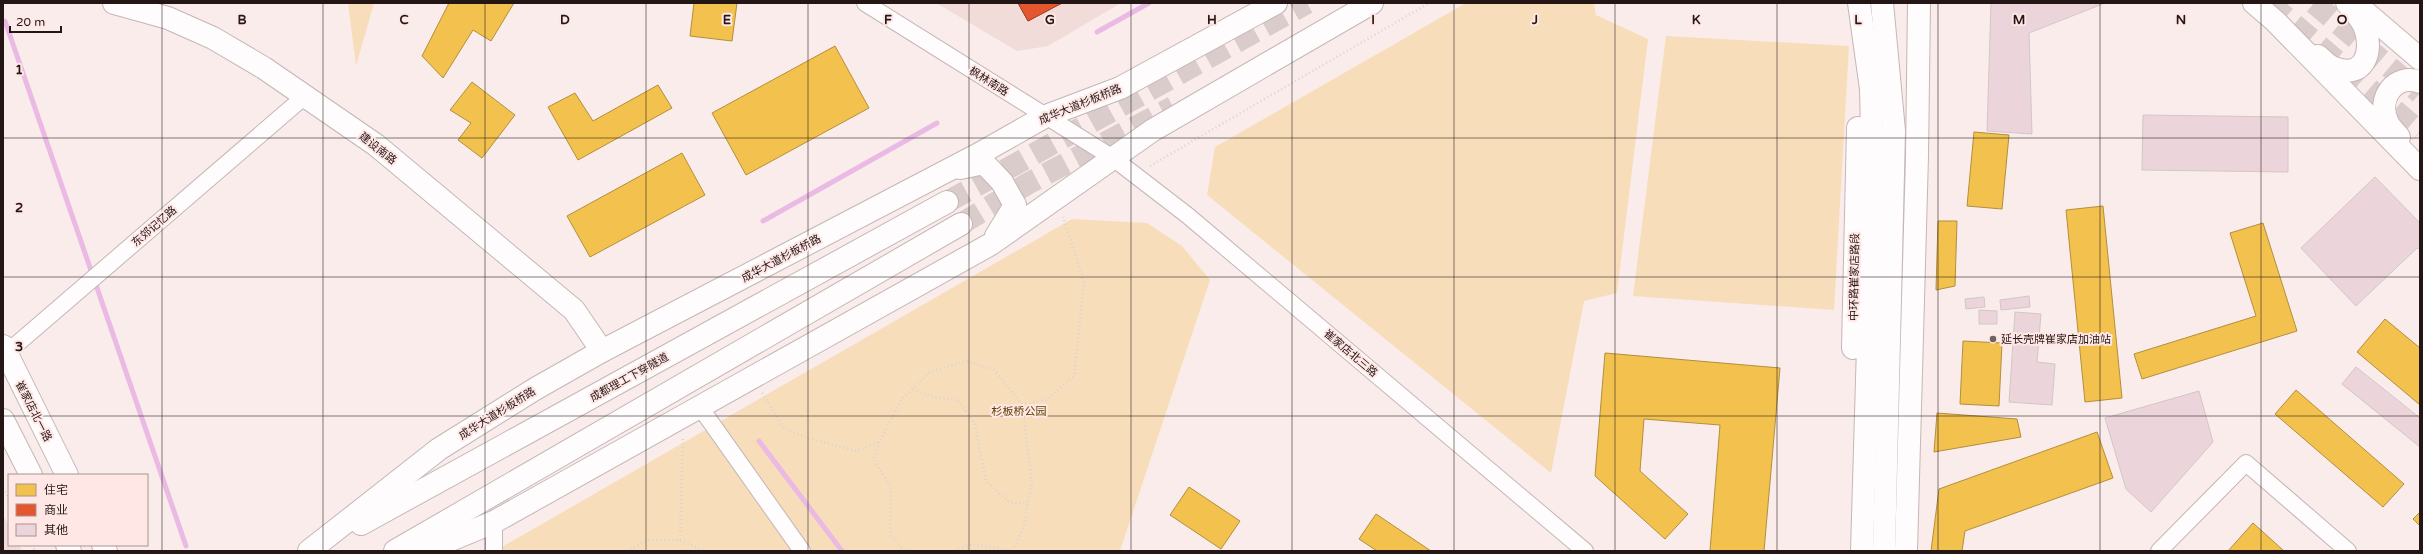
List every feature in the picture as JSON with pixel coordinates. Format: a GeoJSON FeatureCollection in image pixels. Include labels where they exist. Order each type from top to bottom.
{"type":"FeatureCollection","features":[{"type":"Feature","properties":{"kind":"main road","name":"建设南路"},"geometry":{"type":"LineString","coordinates":[[114,3],[168,18],[213,38],[264,68],[376,145],[574,310],[602,351]]}},
{"type":"Feature","properties":{"kind":"main road","name":"成华大道杉板桥路"},"geometry":{"type":"LineString","coordinates":[[310,551],[439,449],[535,389],[602,351],[948,171],[1046,116],[1120,88],[1276,3]]}},
{"type":"Feature","properties":{"kind":"main road"},"geometry":{"type":"LineString","coordinates":[[424,551],[494,522],[991,244],[1153,130],[1372,3]]}},
{"type":"Feature","properties":{"kind":"main road"},"geometry":{"type":"LineString","coordinates":[[1858,3],[1871,89],[1873,175],[1862,551]]}},
{"type":"Feature","properties":{"kind":"main road","name":"中环路崔家店路段"},"geometry":{"type":"LineString","coordinates":[[1848,551],[1860,40],[1858,3]]}},
{"type":"Feature","properties":{"kind":"main road"},"geometry":{"type":"LineString","coordinates":[[1882,3],[1894,131],[1884,551]]}},
{"type":"Feature","properties":{"kind":"main road"},"geometry":{"type":"LineString","coordinates":[[1906,551],[1917,156],[1919,3]]}},
{"type":"Feature","properties":{"kind":"main road"},"geometry":{"type":"LineString","coordinates":[[2254,3],[2331,66],[2350,70],[2358,68],[2366,61],[2370,51],[2365,26],[2347,3]]}},
{"type":"Feature","properties":{"kind":"main road"},"geometry":{"type":"LineString","coordinates":[[2354,3],[2420,59]]}},
{"type":"Feature","properties":{"kind":"main road"},"geometry":{"type":"LineString","coordinates":[[2275,21],[2420,169]]}},
{"type":"Feature","properties":{"kind":"main road"},"geometry":{"type":"LineString","coordinates":[[2420,82],[2413,80],[2398,82],[2386,95],[2383,107],[2387,122],[2420,163]]}},
{"type":"Feature","properties":{"kind":"main road"},"geometry":{"type":"LineString","coordinates":[[948,171],[984,163],[1002,182],[1015,205],[991,244]]}},
{"type":"Feature","properties":{"kind":"main road","name":"成都理工下穿隧道"},"geometry":{"type":"LineString","coordinates":[[310,551],[947,202]]}},
{"type":"Feature","properties":{"kind":"main road"},"geometry":{"type":"LineString","coordinates":[[395,551],[961,224]]}},
{"type":"Feature","properties":{"kind":"main road","name":"崔家店北一路"},"geometry":{"type":"LineString","coordinates":[[4,352],[66,474]]}},
{"type":"Feature","properties":{"kind":"main road"},"geometry":{"type":"LineString","coordinates":[[3,420],[30,474]]}},
{"type":"Feature","properties":{"kind":"street","name":"枫林南路"},"geometry":{"type":"LineString","coordinates":[[865,3],[1113,158]]}},
{"type":"Feature","properties":{"kind":"street","name":"东郊记忆路"},"geometry":{"type":"LineString","coordinates":[[4,352],[76,294],[305,96]]}},
{"type":"Feature","properties":{"kind":"street","name":"崔家店北三路"},"geometry":{"type":"LineString","coordinates":[[1113,158],[1187,215],[1579,549]]}},
{"type":"Feature","properties":{"kind":"street"},"geometry":{"type":"LineString","coordinates":[[700,407],[802,551]]}},
{"type":"Feature","properties":{"kind":"street"},"geometry":{"type":"LineString","coordinates":[[2159,551],[2246,463],[2348,551]]}},
{"type":"Feature","properties":{"kind":"street"},"geometry":{"type":"LineString","coordinates":[[494,522],[494,551]]}},
{"type":"Feature","properties":{"kind":"path"},"geometry":{"type":"LineString","coordinates":[[1022,404],[1046,400],[1074,376],[1084,282],[1062,213]]}},
{"type":"Feature","properties":{"kind":"path"},"geometry":{"type":"LineString","coordinates":[[905,551],[890,535],[891,487],[873,459],[879,442],[902,399],[930,372],[966,360],[994,370],[1022,404],[1032,481],[1024,524],[1012,551],[973,544],[955,551]]}},
{"type":"Feature","properties":{"kind":"path"},"geometry":{"type":"LineString","coordinates":[[759,389],[784,428],[807,438],[857,451],[879,442]]}},
{"type":"Feature","properties":{"kind":"path"},"geometry":{"type":"LineString","coordinates":[[912,389],[933,397],[958,400],[974,424],[986,481],[1010,503],[1028,503]]}},
{"type":"Feature","properties":{"kind":"path"},"geometry":{"type":"LineString","coordinates":[[680,540],[683,433]]}},
{"type":"Feature","properties":{"kind":"path"},"geometry":{"type":"LineString","coordinates":[[3,488],[8,498]]}},
{"type":"Feature","properties":{"kind":"path"},"geometry":{"type":"LineString","coordinates":[[626,551],[648,540],[680,540],[705,551]]}},
{"type":"Feature","properties":{"kind":"shaded area"},"geometry":{"type":"Polygon","coordinates":[[[936,3],[1121,3],[1048,46],[1017,51],[936,3]]]}},
{"type":"Feature","properties":{"kind":"shaded area"},"geometry":{"type":"Polygon","coordinates":[[[3,515],[8,524],[8,546],[20,546],[22,551],[3,551],[3,515]]]}},
{"type":"Feature","properties":{"kind":"green space"},"geometry":{"type":"Polygon","coordinates":[[[348,3],[374,3],[356,66],[348,3]]]}},
{"type":"Feature","properties":{"kind":"green space"},"geometry":{"type":"Polygon","coordinates":[[[1466,3],[1594,3],[1596,15],[1648,39],[1617,293],[1584,301],[1551,473],[1207,195],[1215,147],[1466,3]]]}},
{"type":"Feature","properties":{"kind":"green space"},"geometry":{"type":"Polygon","coordinates":[[[1666,36],[1849,46],[1834,310],[1633,296],[1666,36]]]}},
{"type":"Feature","properties":{"kind":"green space","name":"杉板桥公园"},"geometry":{"type":"Polygon","coordinates":[[[1072,219],[1147,223],[1182,246],[1210,280],[1120,551],[495,551],[1072,219]]]}},
{"type":"Feature","properties":{"kind":"building: 住宅"},"geometry":{"type":"Polygon","coordinates":[[[449,3],[514,3],[491,41],[473,30],[443,78],[422,56],[449,3]]]}},
{"type":"Feature","properties":{"kind":"building: 住宅"},"geometry":{"type":"Polygon","coordinates":[[[694,3],[737,3],[732,41],[690,36],[694,3]]]}},
{"type":"Feature","properties":{"kind":"building: 住宅"},"geometry":{"type":"Polygon","coordinates":[[[835,46],[869,108],[746,175],[712,113],[835,46]]]}},
{"type":"Feature","properties":{"kind":"building: 住宅"},"geometry":{"type":"Polygon","coordinates":[[[472,82],[515,115],[482,158],[458,140],[471,123],[450,110],[472,82]]]}},
{"type":"Feature","properties":{"kind":"building: 住宅"},"geometry":{"type":"Polygon","coordinates":[[[658,85],[672,108],[578,160],[548,107],[575,93],[593,121],[658,85]]]}},
{"type":"Feature","properties":{"kind":"building: 住宅"},"geometry":{"type":"Polygon","coordinates":[[[1974,132],[2009,135],[2002,209],[1967,206],[1974,132]]]}},
{"type":"Feature","properties":{"kind":"building: 住宅"},"geometry":{"type":"Polygon","coordinates":[[[682,153],[705,195],[590,257],[567,216],[682,153]]]}},
{"type":"Feature","properties":{"kind":"building: 住宅"},"geometry":{"type":"Polygon","coordinates":[[[2103,206],[2122,398],[2085,402],[2066,210],[2103,206]]]}},
{"type":"Feature","properties":{"kind":"building: 住宅"},"geometry":{"type":"Polygon","coordinates":[[[1938,221],[1957,221],[1955,286],[1936,290],[1938,221]]]}},
{"type":"Feature","properties":{"kind":"building: 住宅"},"geometry":{"type":"Polygon","coordinates":[[[2263,223],[2297,331],[2142,379],[2134,354],[2256,316],[2230,233],[2263,223]]]}},
{"type":"Feature","properties":{"kind":"building: 住宅"},"geometry":{"type":"Polygon","coordinates":[[[2385,319],[2420,348],[2420,405],[2357,352],[2385,319]]]}},
{"type":"Feature","properties":{"kind":"building: 住宅"},"geometry":{"type":"Polygon","coordinates":[[[1963,341],[2002,343],[1999,406],[1960,404],[1963,341]]]}},
{"type":"Feature","properties":{"kind":"building: 住宅"},"geometry":{"type":"Polygon","coordinates":[[[1605,353],[1780,368],[1764,551],[1710,551],[1720,425],[1644,419],[1640,471],[1688,514],[1665,539],[1595,476],[1605,353]]]}},
{"type":"Feature","properties":{"kind":"building: 住宅"},"geometry":{"type":"Polygon","coordinates":[[[2296,390],[2404,484],[2383,507],[2275,414],[2296,390]]]}},
{"type":"Feature","properties":{"kind":"building: 住宅"},"geometry":{"type":"Polygon","coordinates":[[[1937,413],[2017,419],[2021,437],[1934,452],[1937,413]]]}},
{"type":"Feature","properties":{"kind":"building: 住宅"},"geometry":{"type":"Polygon","coordinates":[[[2097,432],[2113,478],[1965,531],[1962,551],[1931,551],[1939,489],[2097,432]]]}},
{"type":"Feature","properties":{"kind":"building: 住宅"},"geometry":{"type":"Polygon","coordinates":[[[1189,487],[1240,521],[1221,549],[1170,515],[1189,487]]]}},
{"type":"Feature","properties":{"kind":"building: 住宅"},"geometry":{"type":"Polygon","coordinates":[[[2420,512],[2420,526],[2413,519],[2420,512]]]}},
{"type":"Feature","properties":{"kind":"building: 住宅"},"geometry":{"type":"Polygon","coordinates":[[[1376,514],[1431,551],[1377,551],[1359,539],[1376,514]]]}},
{"type":"Feature","properties":{"kind":"building: 住宅"},"geometry":{"type":"Polygon","coordinates":[[[2253,523],[2284,551],[2228,551],[2253,523]]]}},
{"type":"Feature","properties":{"kind":"building: 商业"},"geometry":{"type":"Polygon","coordinates":[[[1018,3],[1062,3],[1028,21],[1018,3]]]}},
{"type":"Feature","properties":{"kind":"building: 商业"},"geometry":{"type":"Polygon","coordinates":[[[1018,3],[1062,3],[1028,21],[1018,3]]]}},
{"type":"Feature","properties":{"kind":"building: 其他"},"geometry":{"type":"Polygon","coordinates":[[[1991,3],[2105,3],[2029,33],[2032,134],[1987,131],[1991,3]]]}},
{"type":"Feature","properties":{"kind":"building: 其他"},"geometry":{"type":"Polygon","coordinates":[[[2143,115],[2288,117],[2288,172],[2142,170],[2143,115]]]}},
{"type":"Feature","properties":{"kind":"building: 其他"},"geometry":{"type":"Polygon","coordinates":[[[2375,177],[2420,223],[2420,249],[2417,248],[2356,306],[2301,248],[2375,177]]]}},
{"type":"Feature","properties":{"kind":"building: 其他"},"geometry":{"type":"Polygon","coordinates":[[[2029,296],[2030,307],[2001,310],[2000,300],[2029,296]]]}},
{"type":"Feature","properties":{"kind":"building: 其他"},"geometry":{"type":"Polygon","coordinates":[[[1984,297],[1985,307],[1966,309],[1965,299],[1984,297]]]}},
{"type":"Feature","properties":{"kind":"building: 其他"},"geometry":{"type":"Polygon","coordinates":[[[1979,310],[1997,311],[1997,324],[1979,324],[1979,310]]]}},
{"type":"Feature","properties":{"kind":"building: 其他"},"geometry":{"type":"Polygon","coordinates":[[[2015,312],[2041,314],[2037,362],[2055,364],[2052,405],[2009,402],[2015,312]]]}},
{"type":"Feature","properties":{"kind":"building: 其他"},"geometry":{"type":"Polygon","coordinates":[[[2356,367],[2420,418],[2420,447],[2342,384],[2356,367]]]}},
{"type":"Feature","properties":{"kind":"building: 其他"},"geometry":{"type":"Polygon","coordinates":[[[2199,391],[2213,442],[2151,512],[2126,489],[2105,418],[2199,391]]]}},
{"type":"Feature","properties":{"kind":"waterway"},"geometry":{"type":"LineString","coordinates":[[1097,32],[1149,3]]}},
{"type":"Feature","properties":{"kind":"waterway"},"geometry":{"type":"LineString","coordinates":[[5,21],[186,546]]}},
{"type":"Feature","properties":{"kind":"waterway"},"geometry":{"type":"LineString","coordinates":[[763,221],[937,123]]}},
{"type":"Feature","properties":{"kind":"waterway"},"geometry":{"type":"LineString","coordinates":[[759,441],[842,551]]}},
{"type":"Feature","properties":{"kind":"tunnel"},"geometry":{"type":"LineString","coordinates":[[947,202],[1307,3]]}},
{"type":"Feature","properties":{"kind":"tunnel"},"geometry":{"type":"LineString","coordinates":[[2269,3],[2420,132]]}},
{"type":"Feature","properties":{"kind":"tunnel"},"geometry":{"type":"LineString","coordinates":[[2314,3],[2420,93]]}},
{"type":"Feature","properties":{"kind":"tunnel"},"geometry":{"type":"LineString","coordinates":[[961,224],[1027,184],[1173,107]]}},
{"type":"Feature","properties":{"kind":"place","name":"延长壳牌崔家店加油站"},"geometry":{"type":"Point","coordinates":[1993,339]}}]}
